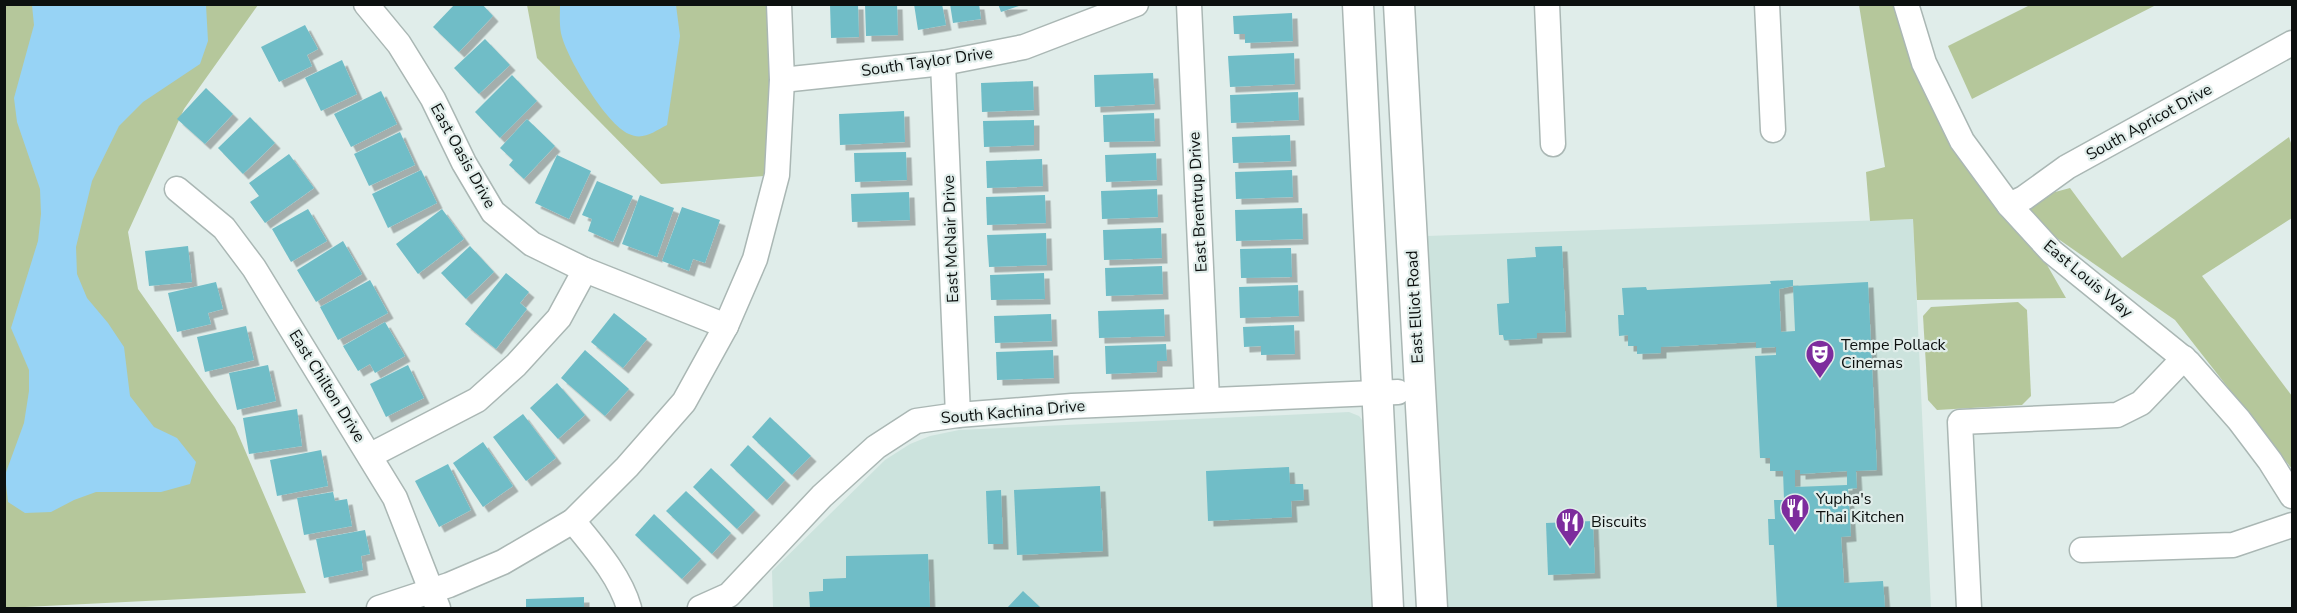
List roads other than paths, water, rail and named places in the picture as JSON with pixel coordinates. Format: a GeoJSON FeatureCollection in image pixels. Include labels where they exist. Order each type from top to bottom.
{"type":"FeatureCollection","features":[{"type":"Feature","properties":{"kind":"main road"},"geometry":{"type":"LineString","coordinates":[[1358,4],[1388,392],[1388,609]]}},
{"type":"Feature","properties":{"kind":"main road","name":"East Elliot Road"},"geometry":{"type":"LineString","coordinates":[[1399,4],[1432,609]]}},
{"type":"Feature","properties":{"kind":"street","name":"East Oasis Drive"},"geometry":{"type":"LineString","coordinates":[[366,4],[399,44],[427,90],[464,163],[493,212],[532,244],[585,270],[726,326]]}},
{"type":"Feature","properties":{"kind":"street"},"geometry":{"type":"LineString","coordinates":[[379,609],[435,600],[573,521],[627,467],[684,402],[726,326],[755,259],[777,175],[782,80],[779,4]]}},
{"type":"Feature","properties":{"kind":"street","name":"South Taylor Drive"},"geometry":{"type":"LineString","coordinates":[[782,80],[944,63],[1024,47],[1136,4]]}},
{"type":"Feature","properties":{"kind":"street","name":"East Brentrup Drive"},"geometry":{"type":"LineString","coordinates":[[1189,4],[1207,399]]}},
{"type":"Feature","properties":{"kind":"street"},"geometry":{"type":"LineString","coordinates":[[1547,4],[1553,144]]}},
{"type":"Feature","properties":{"kind":"street"},"geometry":{"type":"LineString","coordinates":[[1767,4],[1773,130]]}},
{"type":"Feature","properties":{"kind":"street","name":"East Louis Way"},"geometry":{"type":"LineString","coordinates":[[1906,4],[1924,63],[1962,141],[2009,205],[2052,252],[2184,358],[2239,420],[2270,461],[2292,496]]}},
{"type":"Feature","properties":{"kind":"street","name":"South Apricot Drive"},"geometry":{"type":"LineString","coordinates":[[2009,205],[2024,198],[2067,167],[2292,43]]}},
{"type":"Feature","properties":{"kind":"street","name":"East McNair Drive"},"geometry":{"type":"LineString","coordinates":[[944,63],[958,415]]}},
{"type":"Feature","properties":{"kind":"street","name":"East Chilton Drive"},"geometry":{"type":"LineString","coordinates":[[177,189],[224,228],[254,268],[371,455],[395,498],[435,600]]}},
{"type":"Feature","properties":{"kind":"street"},"geometry":{"type":"LineString","coordinates":[[371,455],[477,400],[516,365],[559,318],[585,270]]}},
{"type":"Feature","properties":{"kind":"street"},"geometry":{"type":"LineString","coordinates":[[1969,609],[1960,422],[2117,415],[2141,403],[2184,358]]}},
{"type":"Feature","properties":{"kind":"street","name":"South Kachina Drive"},"geometry":{"type":"LineString","coordinates":[[700,609],[729,594],[822,496],[876,447],[916,421],[958,415],[1207,399],[1388,392]]}},
{"type":"Feature","properties":{"kind":"street"},"geometry":{"type":"LineString","coordinates":[[573,521],[599,554],[625,596],[629,609]]}},
{"type":"Feature","properties":{"kind":"street"},"geometry":{"type":"LineString","coordinates":[[2082,550],[2233,545],[2292,525]]}},
{"type":"Feature","properties":{"kind":"water"},"geometry":{"type":"Polygon","coordinates":[[[32,5],[206,5],[208,41],[200,64],[143,102],[119,126],[92,181],[76,247],[77,274],[87,298],[124,347],[130,396],[154,427],[177,438],[196,462],[190,484],[161,492],[96,492],[51,512],[25,513],[8,502],[5,475],[24,423],[29,391],[29,370],[11,328],[38,241],[41,214],[40,189],[17,122],[14,98],[34,25],[32,5]]]}},
{"type":"Feature","properties":{"kind":"water"},"geometry":{"type":"Polygon","coordinates":[[[560,5],[676,5],[680,36],[667,125],[649,134],[634,136],[620,128],[610,118],[589,91],[566,48],[560,29],[560,5]]]}},
{"type":"Feature","properties":{"kind":"place","name":"Tempe Pollack Cinemas"},"geometry":{"type":"Point","coordinates":[1820,380]}},
{"type":"Feature","properties":{"kind":"place","name":"Yupha's Thai Kitchen"},"geometry":{"type":"Point","coordinates":[1795,534]}},
{"type":"Feature","properties":{"kind":"place","name":"Biscuits"},"geometry":{"type":"Point","coordinates":[1570,548]}}]}
